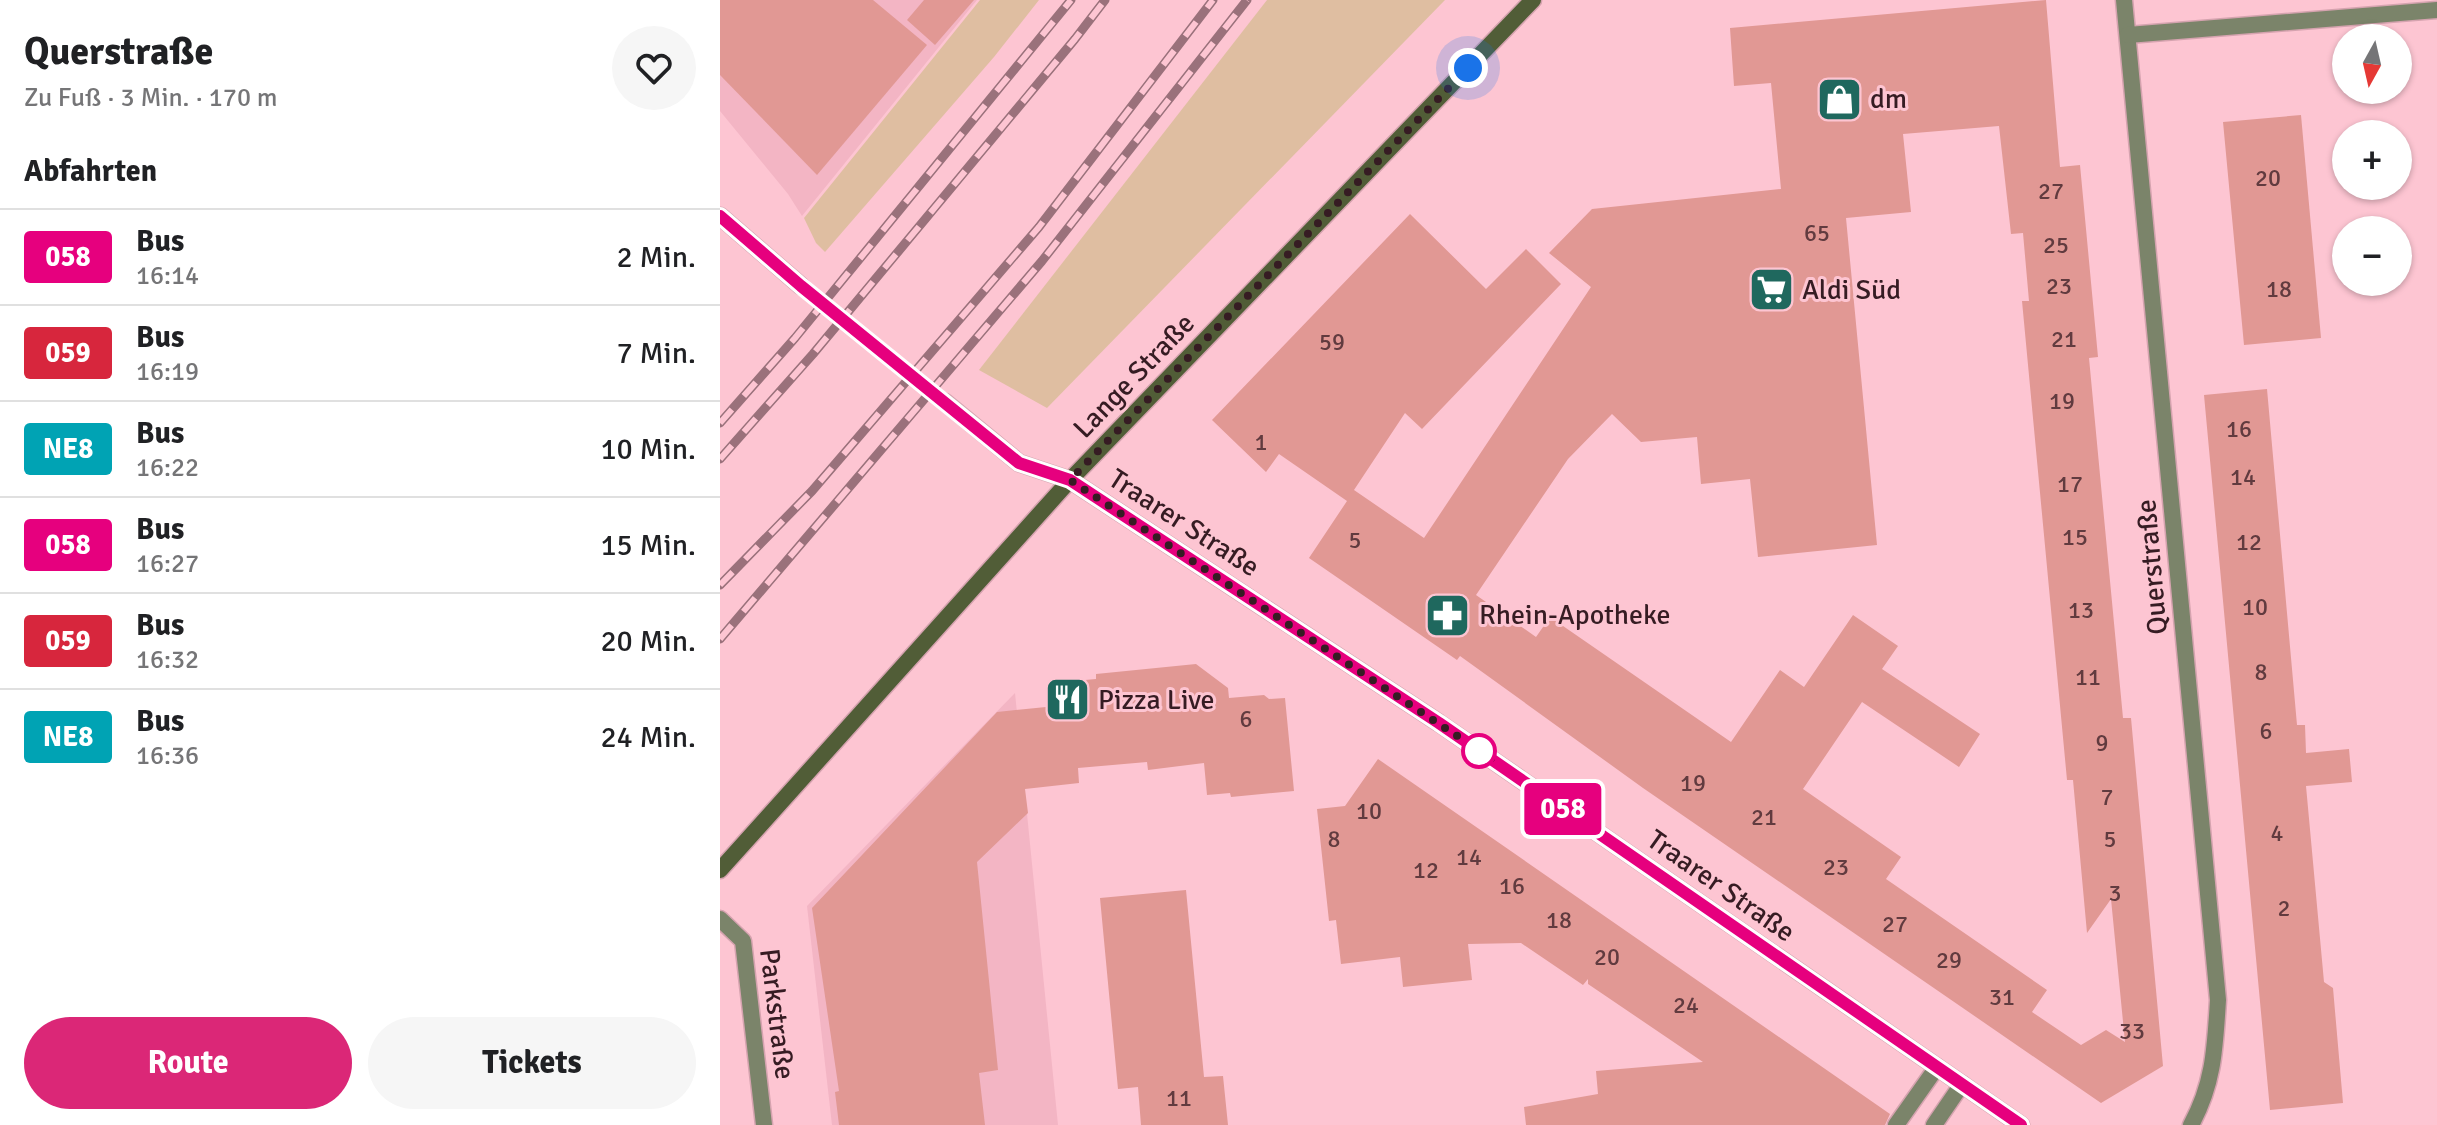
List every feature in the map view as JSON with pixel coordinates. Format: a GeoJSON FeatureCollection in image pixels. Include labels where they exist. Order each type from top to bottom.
{"type":"FeatureCollection","features":[{"type":"Feature","properties":{"kind":"main road","name":"Lange Straße"},"geometry":{"type":"LineString","coordinates":[[720,870],[1070,480],[1533,0]]}},
{"type":"Feature","properties":{"kind":"street","name":"Querstraße"},"geometry":{"type":"LineString","coordinates":[[2124,0],[2218,1000],[2214,1059],[2204,1101],[2191,1125]]}},
{"type":"Feature","properties":{"kind":"street"},"geometry":{"type":"LineString","coordinates":[[2128,35],[2437,10]]}},
{"type":"Feature","properties":{"kind":"street"},"geometry":{"type":"LineString","coordinates":[[720,216],[801,286]]}},
{"type":"Feature","properties":{"kind":"street","name":"Traarer Straße"},"geometry":{"type":"LineString","coordinates":[[945,402],[1019,463],[1070,480],[1439,723],[2021,1125]]}},
{"type":"Feature","properties":{"kind":"street","name":"Parkstraße"},"geometry":{"type":"LineString","coordinates":[[720,919],[743,941],[764,1125]]}},
{"type":"Feature","properties":{"kind":"street"},"geometry":{"type":"LineString","coordinates":[[1896,1125],[1937,1067]]}},
{"type":"Feature","properties":{"kind":"street"},"geometry":{"type":"LineString","coordinates":[[1934,1125],[1962,1084]]}},
{"type":"Feature","properties":{"kind":"shaded area"},"geometry":{"type":"Polygon","coordinates":[[[720,0],[977,0],[802,216],[788,194],[720,111],[720,0]]]}},
{"type":"Feature","properties":{"kind":"shaded area"},"geometry":{"type":"Polygon","coordinates":[[[980,0],[1039,0],[994,57],[825,252],[816,243],[804,218],[980,0]]]}},
{"type":"Feature","properties":{"kind":"shaded area"},"geometry":{"type":"Polygon","coordinates":[[[1267,0],[1445,0],[1047,408],[979,370],[1267,0]]]}},
{"type":"Feature","properties":{"kind":"shaded area"},"geometry":{"type":"Polygon","coordinates":[[[1015,693],[1058,1125],[832,1125],[807,906],[1015,693]]]}},
{"type":"Feature","properties":{"kind":"building"},"geometry":{"type":"Polygon","coordinates":[[[720,0],[873,0],[927,45],[817,175],[720,75],[720,0]]]}},
{"type":"Feature","properties":{"kind":"building"},"geometry":{"type":"Polygon","coordinates":[[[924,0],[974,0],[935,45],[907,20],[924,0]]]}},
{"type":"Feature","properties":{"kind":"building"},"geometry":{"type":"Polygon","coordinates":[[[2046,0],[2060,167],[2080,165],[2098,357],[2089,358],[2123,718],[2131,718],[2163,1066],[2101,1103],[1643,788],[1460,656],[1457,660],[1309,558],[1347,501],[1279,454],[1266,472],[1212,420],[1410,214],[1486,289],[1526,249],[1561,284],[1422,429],[1405,413],[1352,493],[1354,490],[1424,538],[1591,287],[1549,253],[1592,209],[1781,189],[1771,83],[1734,86],[1730,28],[2046,0]],[[1999,126],[1903,134],[1911,212],[1846,218],[1877,545],[1758,557],[1750,479],[1701,484],[1697,437],[1641,442],[1612,414],[1568,459],[1476,595],[1536,637],[1550,617],[1731,742],[1780,670],[1804,687],[1853,615],[1898,646],[1882,669],[1980,734],[1959,767],[1862,702],[1803,789],[1901,857],[1886,879],[2047,990],[2032,1012],[2081,1045],[2106,1030],[2125,1042],[2111,899],[2087,933],[2073,780],[2067,780],[2022,301],[2029,301],[2023,233],[2011,234],[1999,126]]]}},
{"type":"Feature","properties":{"kind":"building"},"geometry":{"type":"Polygon","coordinates":[[[2301,115],[2321,338],[2244,345],[2223,122],[2301,115]]]}},
{"type":"Feature","properties":{"kind":"building"},"geometry":{"type":"Polygon","coordinates":[[[2267,389],[2297,725],[2305,725],[2306,753],[2349,749],[2352,782],[2306,786],[2324,982],[2333,988],[2343,1103],[2270,1110],[2204,395],[2267,389]]]}},
{"type":"Feature","properties":{"kind":"building"},"geometry":{"type":"Polygon","coordinates":[[[1196,664],[1228,688],[1229,698],[1264,695],[1269,699],[1285,698],[1294,791],[1231,797],[1230,793],[1207,795],[1204,763],[1148,770],[1147,762],[1078,768],[1079,783],[1025,789],[1028,813],[977,862],[998,1070],[979,1073],[985,1125],[839,1125],[835,1092],[839,1091],[812,908],[997,712],[1066,705],[1060,700],[1074,681],[1096,679],[1096,674],[1196,664]]]}},
{"type":"Feature","properties":{"kind":"building"},"geometry":{"type":"Polygon","coordinates":[[[1378,759],[1890,1114],[1885,1125],[1526,1125],[1524,1107],[1598,1094],[1596,1071],[1703,1062],[1588,984],[1588,979],[1583,985],[1521,943],[1468,944],[1472,980],[1403,987],[1400,957],[1341,964],[1336,920],[1329,921],[1317,809],[1345,806],[1378,759]]]}},
{"type":"Feature","properties":{"kind":"building"},"geometry":{"type":"Polygon","coordinates":[[[1186,890],[1204,1077],[1223,1076],[1228,1125],[1141,1125],[1138,1087],[1118,1089],[1100,898],[1186,890]]]}},
{"type":"Feature","properties":{"kind":"tunnel"},"geometry":{"type":"LineString","coordinates":[[801,286],[945,402]]}},
{"type":"Feature","properties":{"kind":"railway"},"geometry":{"type":"LineString","coordinates":[[720,423],[795,338],[1071,0]]}},
{"type":"Feature","properties":{"kind":"railway"},"geometry":{"type":"LineString","coordinates":[[720,459],[813,354],[1105,0]]}},
{"type":"Feature","properties":{"kind":"railway"},"geometry":{"type":"LineString","coordinates":[[720,585],[812,491],[1039,227],[1213,0]]}},
{"type":"Feature","properties":{"kind":"railway"},"geometry":{"type":"LineString","coordinates":[[720,639],[1042,261],[1247,0]]}},
{"type":"Feature","properties":{"kind":"bus line","name":"058"},"geometry":{"type":"LineString","coordinates":[[720,216],[1019,463],[1070,480],[1365,674],[2021,1125]]}},
{"type":"Feature","properties":{"kind":"place","name":"dm"},"geometry":{"type":"Point","coordinates":[1839,99]}},
{"type":"Feature","properties":{"kind":"place","name":"Aldi Süd"},"geometry":{"type":"Point","coordinates":[1771,290]}},
{"type":"Feature","properties":{"kind":"place","name":"Rhein-Apotheke"},"geometry":{"type":"Point","coordinates":[1448,615]}},
{"type":"Feature","properties":{"kind":"place","name":"Pizza Live"},"geometry":{"type":"Point","coordinates":[1067,700]}},
{"type":"Feature","properties":{"kind":"route"},"geometry":{"type":"LineString","coordinates":[[1468,68],[1070,480],[1492,759],[1479,751]]}}]}
